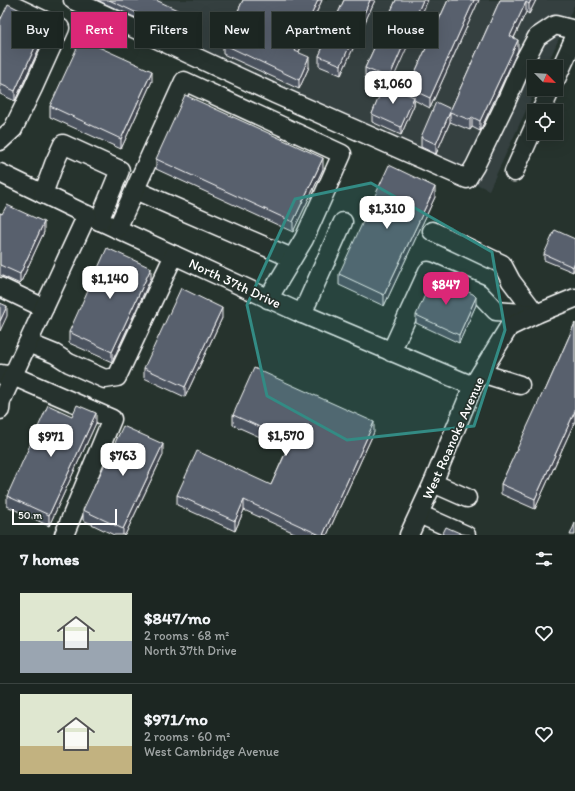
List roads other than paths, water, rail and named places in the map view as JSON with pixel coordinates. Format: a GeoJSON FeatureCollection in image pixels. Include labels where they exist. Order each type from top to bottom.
{"type":"FeatureCollection","features":[{"type":"Feature","properties":{"kind":"street"},"geometry":{"type":"LineString","coordinates":[[73,0],[275,94],[467,179],[475,166],[522,65],[537,37],[555,25],[575,30]]}},
{"type":"Feature","properties":{"kind":"street"},"geometry":{"type":"LineString","coordinates":[[0,8],[3,1],[60,28],[13,129],[0,141]]}},
{"type":"Feature","properties":{"kind":"street"},"geometry":{"type":"LineString","coordinates":[[563,64],[575,37]]}},
{"type":"Feature","properties":{"kind":"street"},"geometry":{"type":"LineString","coordinates":[[117,229],[184,81],[342,154],[304,239],[268,299]]}},
{"type":"Feature","properties":{"kind":"street"},"geometry":{"type":"LineString","coordinates":[[514,172],[528,140]]}},
{"type":"Feature","properties":{"kind":"street"},"geometry":{"type":"LineString","coordinates":[[0,410],[7,375],[28,343],[44,308],[120,170],[62,144],[43,194]]}},
{"type":"Feature","properties":{"kind":"street","name":"North 37th Drive"},"geometry":{"type":"LineString","coordinates":[[0,173],[268,299],[391,352],[477,380],[520,386]]}},
{"type":"Feature","properties":{"kind":"street"},"geometry":{"type":"LineString","coordinates":[[135,190],[292,258]]}},
{"type":"Feature","properties":{"kind":"street"},"geometry":{"type":"LineString","coordinates":[[302,314],[343,222]]}},
{"type":"Feature","properties":{"kind":"street"},"geometry":{"type":"LineString","coordinates":[[432,231],[502,264],[511,280],[536,314]]}},
{"type":"Feature","properties":{"kind":"street"},"geometry":{"type":"LineString","coordinates":[[28,343],[55,354],[69,363],[106,379],[116,377],[174,255]]}},
{"type":"Feature","properties":{"kind":"street"},"geometry":{"type":"LineString","coordinates":[[391,352],[428,271],[479,293],[496,311],[536,314]]}},
{"type":"Feature","properties":{"kind":"street"},"geometry":{"type":"LineString","coordinates":[[0,287],[44,308]]}},
{"type":"Feature","properties":{"kind":"street","name":"West Roanoke Avenue"},"geometry":{"type":"LineString","coordinates":[[409,535],[477,380],[509,328],[536,314],[575,298]]}},
{"type":"Feature","properties":{"kind":"street"},"geometry":{"type":"LineString","coordinates":[[7,375],[112,419],[64,535]]}},
{"type":"Feature","properties":{"kind":"street"},"geometry":{"type":"LineString","coordinates":[[433,483],[467,498]]}},
{"type":"Feature","properties":{"kind":"street"},"geometry":{"type":"LineString","coordinates":[[419,514],[466,535]]}}]}
